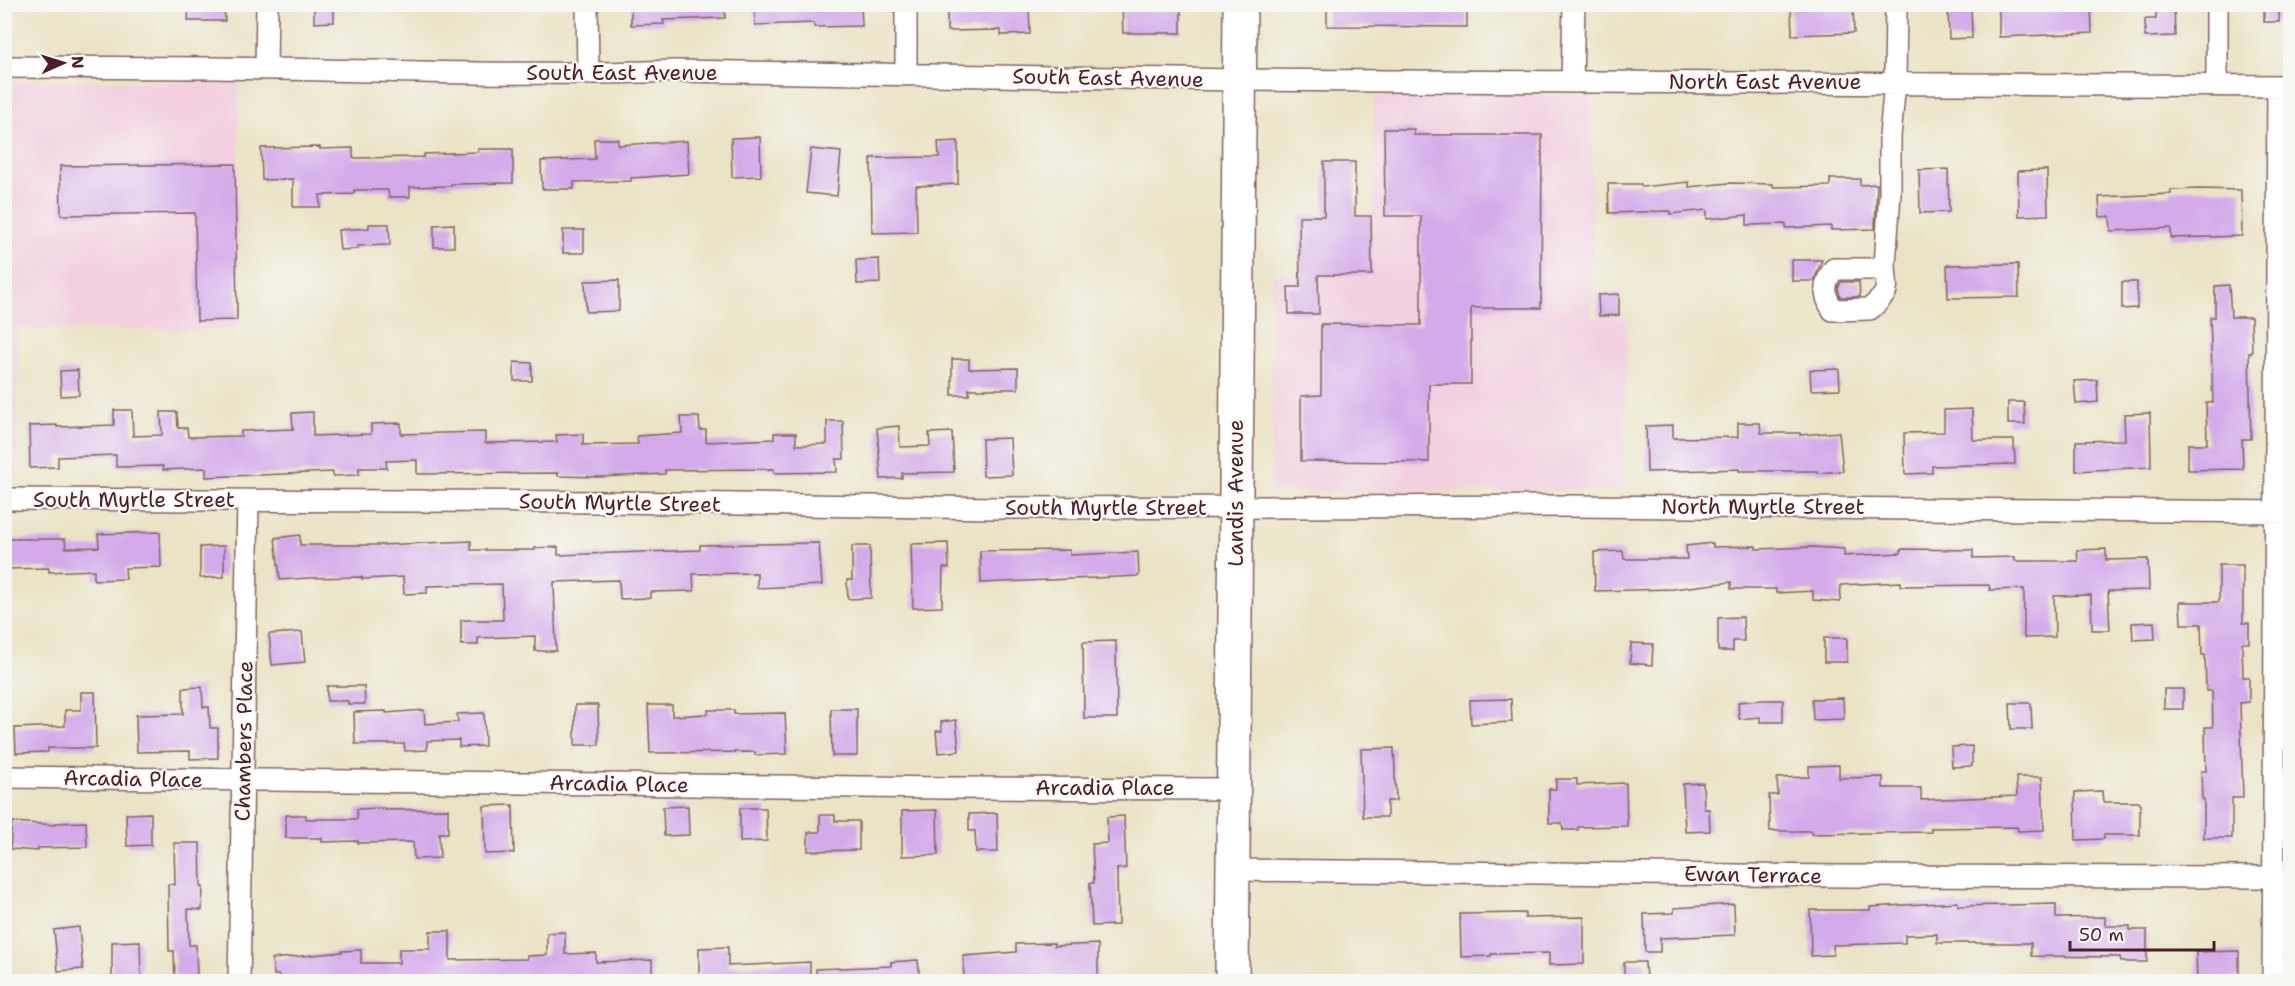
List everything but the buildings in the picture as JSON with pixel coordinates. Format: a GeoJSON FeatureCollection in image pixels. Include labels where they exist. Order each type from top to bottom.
{"type":"FeatureCollection","features":[{"type":"Feature","properties":{"kind":"main road","name":"Landis Avenue"},"geometry":{"type":"LineString","coordinates":[[1232,981],[1240,4]]}},
{"type":"Feature","properties":{"kind":"street"},"geometry":{"type":"LineString","coordinates":[[267,4],[267,69]]}},
{"type":"Feature","properties":{"kind":"street"},"geometry":{"type":"LineString","coordinates":[[587,4],[588,74]]}},
{"type":"Feature","properties":{"kind":"street"},"geometry":{"type":"LineString","coordinates":[[906,4],[906,75]]}},
{"type":"Feature","properties":{"kind":"street"},"geometry":{"type":"LineString","coordinates":[[1572,81],[1574,4]]}},
{"type":"Feature","properties":{"kind":"street"},"geometry":{"type":"LineString","coordinates":[[1885,265],[1890,193],[1890,137],[1895,82],[1896,4]]}},
{"type":"Feature","properties":{"kind":"street"},"geometry":{"type":"LineString","coordinates":[[2217,4],[2217,85]]}},
{"type":"Feature","properties":{"kind":"street","name":"South East Avenue"},"geometry":{"type":"LineString","coordinates":[[4,67],[588,74],[675,71],[1239,80]]}},
{"type":"Feature","properties":{"kind":"street","name":"North East Avenue"},"geometry":{"type":"LineString","coordinates":[[1239,80],[2284,86]]}},
{"type":"Feature","properties":{"kind":"street"},"geometry":{"type":"LineString","coordinates":[[2272,981],[2283,512],[2284,86]]}},
{"type":"Feature","properties":{"kind":"street","name":"South Myrtle Street"},"geometry":{"type":"LineString","coordinates":[[4,499],[1236,508]]}},
{"type":"Feature","properties":{"kind":"street","name":"Chambers Place"},"geometry":{"type":"LineString","coordinates":[[239,981],[248,501]]}},
{"type":"Feature","properties":{"kind":"street","name":"North Myrtle Street"},"geometry":{"type":"LineString","coordinates":[[1236,508],[1871,507],[2283,512]]}},
{"type":"Feature","properties":{"kind":"street","name":"Arcadia Place"},"geometry":{"type":"LineString","coordinates":[[4,777],[1234,789]]}},
{"type":"Feature","properties":{"kind":"street","name":"Ewan Terrace"},"geometry":{"type":"LineString","coordinates":[[1233,870],[1842,876],[2274,877]]}},
{"type":"Feature","properties":{"kind":"shaded area"},"geometry":{"type":"Polygon","coordinates":[[[5,81],[239,82],[238,330],[18,329],[17,477],[5,477],[5,81]]]}},
{"type":"Feature","properties":{"kind":"shaded area"},"geometry":{"type":"Polygon","coordinates":[[[1592,95],[1592,318],[1628,317],[1623,490],[1271,492],[1272,274],[1372,275],[1374,96],[1592,95]]]}}]}
